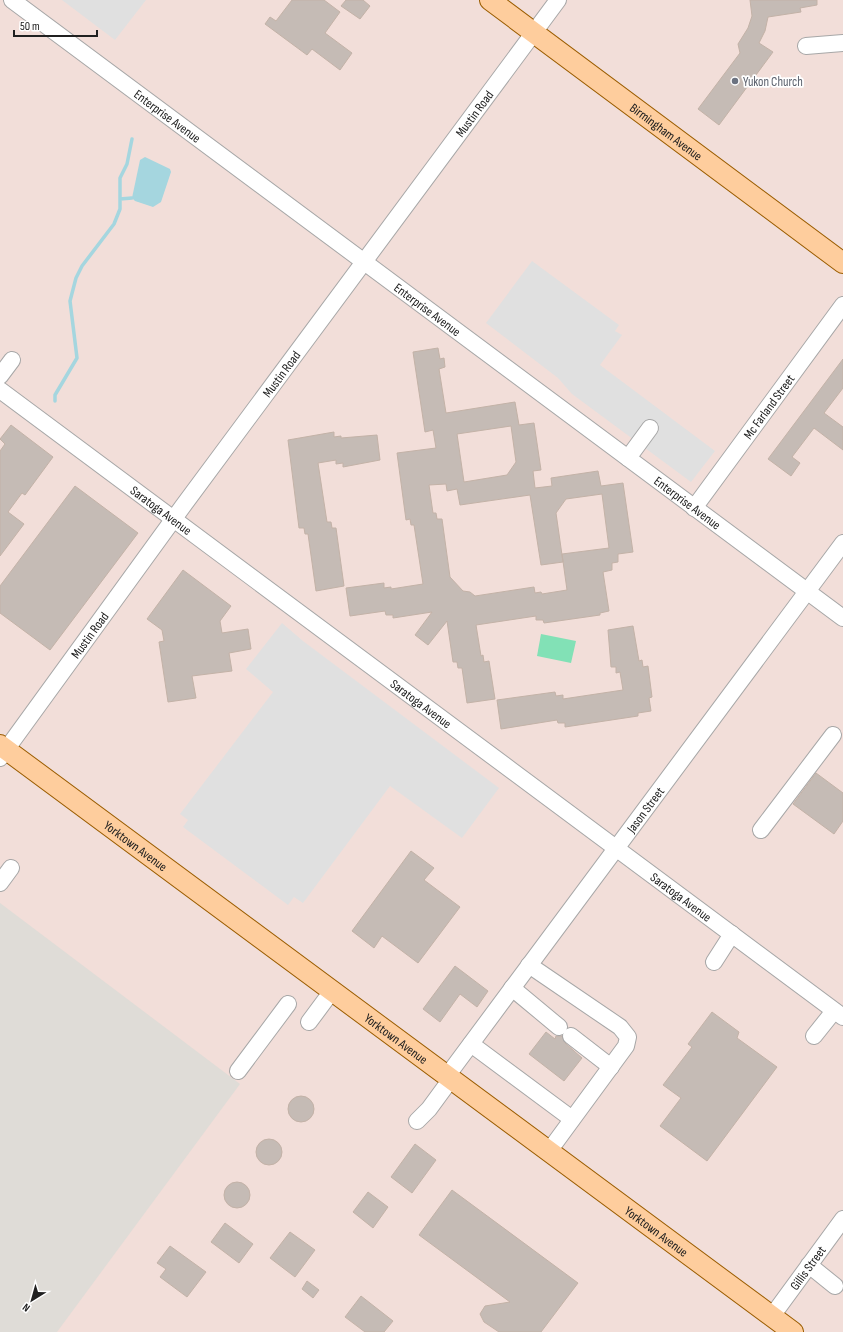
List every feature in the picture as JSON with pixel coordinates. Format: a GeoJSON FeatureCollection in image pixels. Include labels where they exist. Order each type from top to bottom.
{"type":"FeatureCollection","features":[{"type":"Feature","properties":{"kind":"main road","name":"Birmingham Avenue"},"geometry":{"type":"LineString","coordinates":[[490,0],[843,262]]}},
{"type":"Feature","properties":{"kind":"main road","name":"Yorktown Avenue"},"geometry":{"type":"LineString","coordinates":[[2,750],[332,991],[793,1332]]}},
{"type":"Feature","properties":{"kind":"street","name":"Enterprise Avenue"},"geometry":{"type":"LineString","coordinates":[[12,0],[843,618]]}},
{"type":"Feature","properties":{"kind":"street","name":"Mustin Road"},"geometry":{"type":"LineString","coordinates":[[2,750],[558,0]]}},
{"type":"Feature","properties":{"kind":"street"},"geometry":{"type":"LineString","coordinates":[[806,46],[843,43]]}},
{"type":"Feature","properties":{"kind":"street","name":"Mc Farland Street"},"geometry":{"type":"LineString","coordinates":[[694,508],[843,306]]}},
{"type":"Feature","properties":{"kind":"street"},"geometry":{"type":"LineString","coordinates":[[0,376],[12,360]]}},
{"type":"Feature","properties":{"kind":"street","name":"Saratoga Avenue"},"geometry":{"type":"LineString","coordinates":[[2,396],[174,519],[838,1014]]}},
{"type":"Feature","properties":{"kind":"street"},"geometry":{"type":"LineString","coordinates":[[628,458],[650,428]]}},
{"type":"Feature","properties":{"kind":"street","name":"Jason Street"},"geometry":{"type":"LineString","coordinates":[[416,1121],[428,1109],[471,1044],[512,988],[843,543]]}},
{"type":"Feature","properties":{"kind":"street"},"geometry":{"type":"LineString","coordinates":[[761,830],[833,735]]}},
{"type":"Feature","properties":{"kind":"street"},"geometry":{"type":"LineString","coordinates":[[0,883],[11,868]]}},
{"type":"Feature","properties":{"kind":"street"},"geometry":{"type":"LineString","coordinates":[[714,962],[732,934]]}},
{"type":"Feature","properties":{"kind":"street"},"geometry":{"type":"LineString","coordinates":[[529,965],[620,1027],[628,1037],[626,1046],[549,1152]]}},
{"type":"Feature","properties":{"kind":"street"},"geometry":{"type":"LineString","coordinates":[[512,988],[610,1068]]}},
{"type":"Feature","properties":{"kind":"street"},"geometry":{"type":"LineString","coordinates":[[309,1022],[332,991]]}},
{"type":"Feature","properties":{"kind":"street"},"geometry":{"type":"LineString","coordinates":[[238,1071],[288,1004]]}},
{"type":"Feature","properties":{"kind":"street"},"geometry":{"type":"LineString","coordinates":[[814,1036],[838,1014]]}},
{"type":"Feature","properties":{"kind":"street"},"geometry":{"type":"LineString","coordinates":[[471,1044],[572,1119]]}},
{"type":"Feature","properties":{"kind":"street","name":"Gillis Street"},"geometry":{"type":"LineString","coordinates":[[772,1316],[843,1219]]}},
{"type":"Feature","properties":{"kind":"street"},"geometry":{"type":"LineString","coordinates":[[809,1265],[835,1286]]}},
{"type":"Feature","properties":{"kind":"shaded area"},"geometry":{"type":"Polygon","coordinates":[[[0,0],[843,0],[843,1332],[0,1332],[0,0]]]}},
{"type":"Feature","properties":{"kind":"shaded area"},"geometry":{"type":"Polygon","coordinates":[[[62,0],[146,0],[115,40],[62,0]]]}},
{"type":"Feature","properties":{"kind":"shaded area"},"geometry":{"type":"Polygon","coordinates":[[[532,261],[619,325],[615,331],[622,335],[600,365],[715,451],[691,482],[572,394],[558,378],[486,323],[532,261]]]}},
{"type":"Feature","properties":{"kind":"shaded area"},"geometry":{"type":"Polygon","coordinates":[[[282,623],[303,641],[499,788],[462,838],[390,786],[303,903],[294,897],[288,905],[183,827],[188,820],[180,814],[273,692],[246,669],[282,623]]]}},
{"type":"Feature","properties":{"kind":"shaded area"},"geometry":{"type":"Polygon","coordinates":[[[0,903],[240,1084],[57,1332],[0,1332],[0,903]]]}},
{"type":"Feature","properties":{"kind":"green space"},"geometry":{"type":"Polygon","coordinates":[[[541,634],[576,641],[571,663],[537,656],[541,634]]]}},
{"type":"Feature","properties":{"kind":"water"},"geometry":{"type":"Polygon","coordinates":[[[145,157],[170,169],[171,172],[161,202],[153,207],[135,201],[132,198],[140,160],[145,157]]]}},
{"type":"Feature","properties":{"kind":"building"},"geometry":{"type":"Polygon","coordinates":[[[292,0],[324,0],[340,12],[325,33],[352,53],[340,70],[312,49],[307,55],[265,24],[270,17],[276,21],[292,0]]]}},
{"type":"Feature","properties":{"kind":"building"},"geometry":{"type":"Polygon","coordinates":[[[346,0],[363,0],[370,6],[360,19],[341,6],[346,0]]]}},
{"type":"Feature","properties":{"kind":"building","name":"Yukon Church"},"geometry":{"type":"Polygon","coordinates":[[[750,0],[817,0],[817,5],[800,8],[801,12],[768,17],[765,31],[759,43],[773,52],[719,125],[698,109],[740,53],[738,44],[748,28],[752,16],[750,0]]]}},
{"type":"Feature","properties":{"kind":"building"},"geometry":{"type":"Polygon","coordinates":[[[438,348],[440,359],[444,358],[445,367],[439,369],[446,413],[515,402],[519,425],[534,423],[541,470],[533,471],[535,488],[552,486],[551,478],[598,471],[601,486],[623,483],[633,552],[618,554],[618,562],[612,563],[612,570],[603,572],[609,611],[600,613],[600,615],[544,623],[543,620],[536,620],[536,616],[476,625],[481,656],[483,655],[484,662],[489,661],[495,699],[467,703],[462,668],[458,668],[457,662],[453,662],[447,621],[428,645],[415,635],[432,612],[393,618],[393,615],[386,615],[385,611],[350,616],[346,588],[384,583],[384,588],[391,587],[391,589],[423,584],[414,525],[411,525],[410,519],[406,520],[397,453],[436,448],[433,430],[425,432],[413,352],[438,348]],[[511,426],[457,434],[464,482],[507,475],[516,462],[511,426]],[[446,484],[429,485],[433,513],[436,513],[437,519],[442,519],[450,577],[463,591],[470,592],[475,596],[534,587],[535,593],[541,592],[542,594],[567,590],[562,554],[609,548],[602,494],[566,499],[556,513],[563,562],[541,565],[530,495],[460,505],[457,489],[447,491],[446,484]]]}},
{"type":"Feature","properties":{"kind":"building"},"geometry":{"type":"Polygon","coordinates":[[[843,359],[843,388],[824,413],[843,427],[843,450],[814,428],[792,457],[800,463],[791,476],[768,459],[843,359]]]}},
{"type":"Feature","properties":{"kind":"building"},"geometry":{"type":"Polygon","coordinates":[[[11,425],[53,457],[25,495],[22,493],[8,512],[24,524],[0,556],[0,451],[5,444],[0,439],[11,425]]]}},
{"type":"Feature","properties":{"kind":"building"},"geometry":{"type":"Polygon","coordinates":[[[334,432],[334,437],[341,436],[341,438],[377,435],[380,460],[343,467],[343,463],[336,464],[336,460],[318,463],[327,522],[331,522],[332,528],[336,528],[344,586],[316,591],[308,534],[305,534],[304,528],[299,528],[288,440],[334,432]]]}},
{"type":"Feature","properties":{"kind":"building"},"geometry":{"type":"Polygon","coordinates":[[[75,486],[138,533],[50,650],[0,613],[0,586],[75,486]]]}},
{"type":"Feature","properties":{"kind":"building"},"geometry":{"type":"Polygon","coordinates":[[[183,570],[231,606],[220,621],[222,633],[248,629],[251,649],[229,653],[232,671],[192,676],[196,698],[168,702],[159,642],[164,641],[162,630],[147,619],[183,570]]]}},
{"type":"Feature","properties":{"kind":"building"},"geometry":{"type":"Polygon","coordinates":[[[633,626],[639,661],[642,660],[643,667],[648,666],[652,697],[649,698],[651,711],[638,713],[638,716],[565,727],[565,723],[558,723],[557,720],[501,729],[497,700],[555,692],[556,696],[563,695],[563,699],[623,690],[620,672],[616,673],[616,667],[611,667],[608,630],[633,626]]]}},
{"type":"Feature","properties":{"kind":"building"},"geometry":{"type":"Polygon","coordinates":[[[816,773],[843,793],[843,821],[834,834],[793,804],[816,773]]]}},
{"type":"Feature","properties":{"kind":"building"},"geometry":{"type":"Polygon","coordinates":[[[411,851],[434,868],[424,880],[460,907],[418,963],[382,936],[374,948],[352,931],[411,851]]]}},
{"type":"Feature","properties":{"kind":"building"},"geometry":{"type":"Polygon","coordinates":[[[455,966],[488,991],[477,1007],[460,994],[440,1022],[423,1009],[455,966]]]}},
{"type":"Feature","properties":{"kind":"building"},"geometry":{"type":"Polygon","coordinates":[[[712,1012],[739,1032],[737,1038],[777,1067],[707,1161],[660,1126],[681,1098],[663,1085],[692,1047],[688,1044],[712,1012]]]}},
{"type":"Feature","properties":{"kind":"building"},"geometry":{"type":"Polygon","coordinates":[[[546,1032],[555,1039],[556,1036],[562,1036],[565,1043],[582,1058],[564,1081],[529,1054],[546,1032]]]}},
{"type":"Feature","properties":{"kind":"building"},"geometry":{"type":"Polygon","coordinates":[[[301,1096],[311,1099],[314,1109],[311,1119],[301,1122],[291,1119],[288,1109],[291,1099],[301,1096]]]}},
{"type":"Feature","properties":{"kind":"building"},"geometry":{"type":"Polygon","coordinates":[[[269,1139],[279,1142],[282,1152],[279,1162],[269,1165],[259,1162],[256,1152],[259,1142],[269,1139]]]}},
{"type":"Feature","properties":{"kind":"building"},"geometry":{"type":"Polygon","coordinates":[[[415,1144],[436,1160],[412,1193],[391,1177],[415,1144]]]}},
{"type":"Feature","properties":{"kind":"building"},"geometry":{"type":"Polygon","coordinates":[[[237,1182],[247,1185],[250,1195],[247,1205],[237,1208],[227,1205],[224,1195],[227,1185],[237,1182]]]}},
{"type":"Feature","properties":{"kind":"building"},"geometry":{"type":"Polygon","coordinates":[[[452,1190],[578,1283],[541,1332],[499,1332],[484,1322],[480,1314],[485,1306],[510,1302],[419,1235],[452,1190]]]}},
{"type":"Feature","properties":{"kind":"building"},"geometry":{"type":"Polygon","coordinates":[[[368,1192],[388,1207],[373,1228],[353,1212],[368,1192]]]}},
{"type":"Feature","properties":{"kind":"building"},"geometry":{"type":"Polygon","coordinates":[[[225,1223],[253,1244],[239,1263],[211,1242],[225,1223]]]}},
{"type":"Feature","properties":{"kind":"building"},"geometry":{"type":"Polygon","coordinates":[[[290,1232],[315,1250],[295,1277],[270,1258],[290,1232]]]}},
{"type":"Feature","properties":{"kind":"building"},"geometry":{"type":"Polygon","coordinates":[[[170,1246],[206,1272],[187,1297],[160,1277],[166,1269],[157,1263],[170,1246]]]}},
{"type":"Feature","properties":{"kind":"building"},"geometry":{"type":"Polygon","coordinates":[[[307,1281],[319,1290],[313,1298],[302,1289],[307,1281]]]}},
{"type":"Feature","properties":{"kind":"building"},"geometry":{"type":"Polygon","coordinates":[[[361,1296],[393,1321],[384,1332],[365,1332],[345,1317],[361,1296]]]}},
{"type":"Feature","properties":{"kind":"waterway"},"geometry":{"type":"LineString","coordinates":[[55,401],[55,395],[77,358],[70,301],[76,278],[82,266],[114,224],[120,209],[120,178],[127,164],[132,139]]}},
{"type":"Feature","properties":{"kind":"waterway"},"geometry":{"type":"LineString","coordinates":[[120,199],[132,198]]}},
{"type":"Feature","properties":{"kind":"place","name":"Yukon Church"},"geometry":{"type":"Point","coordinates":[735,81]}}]}
